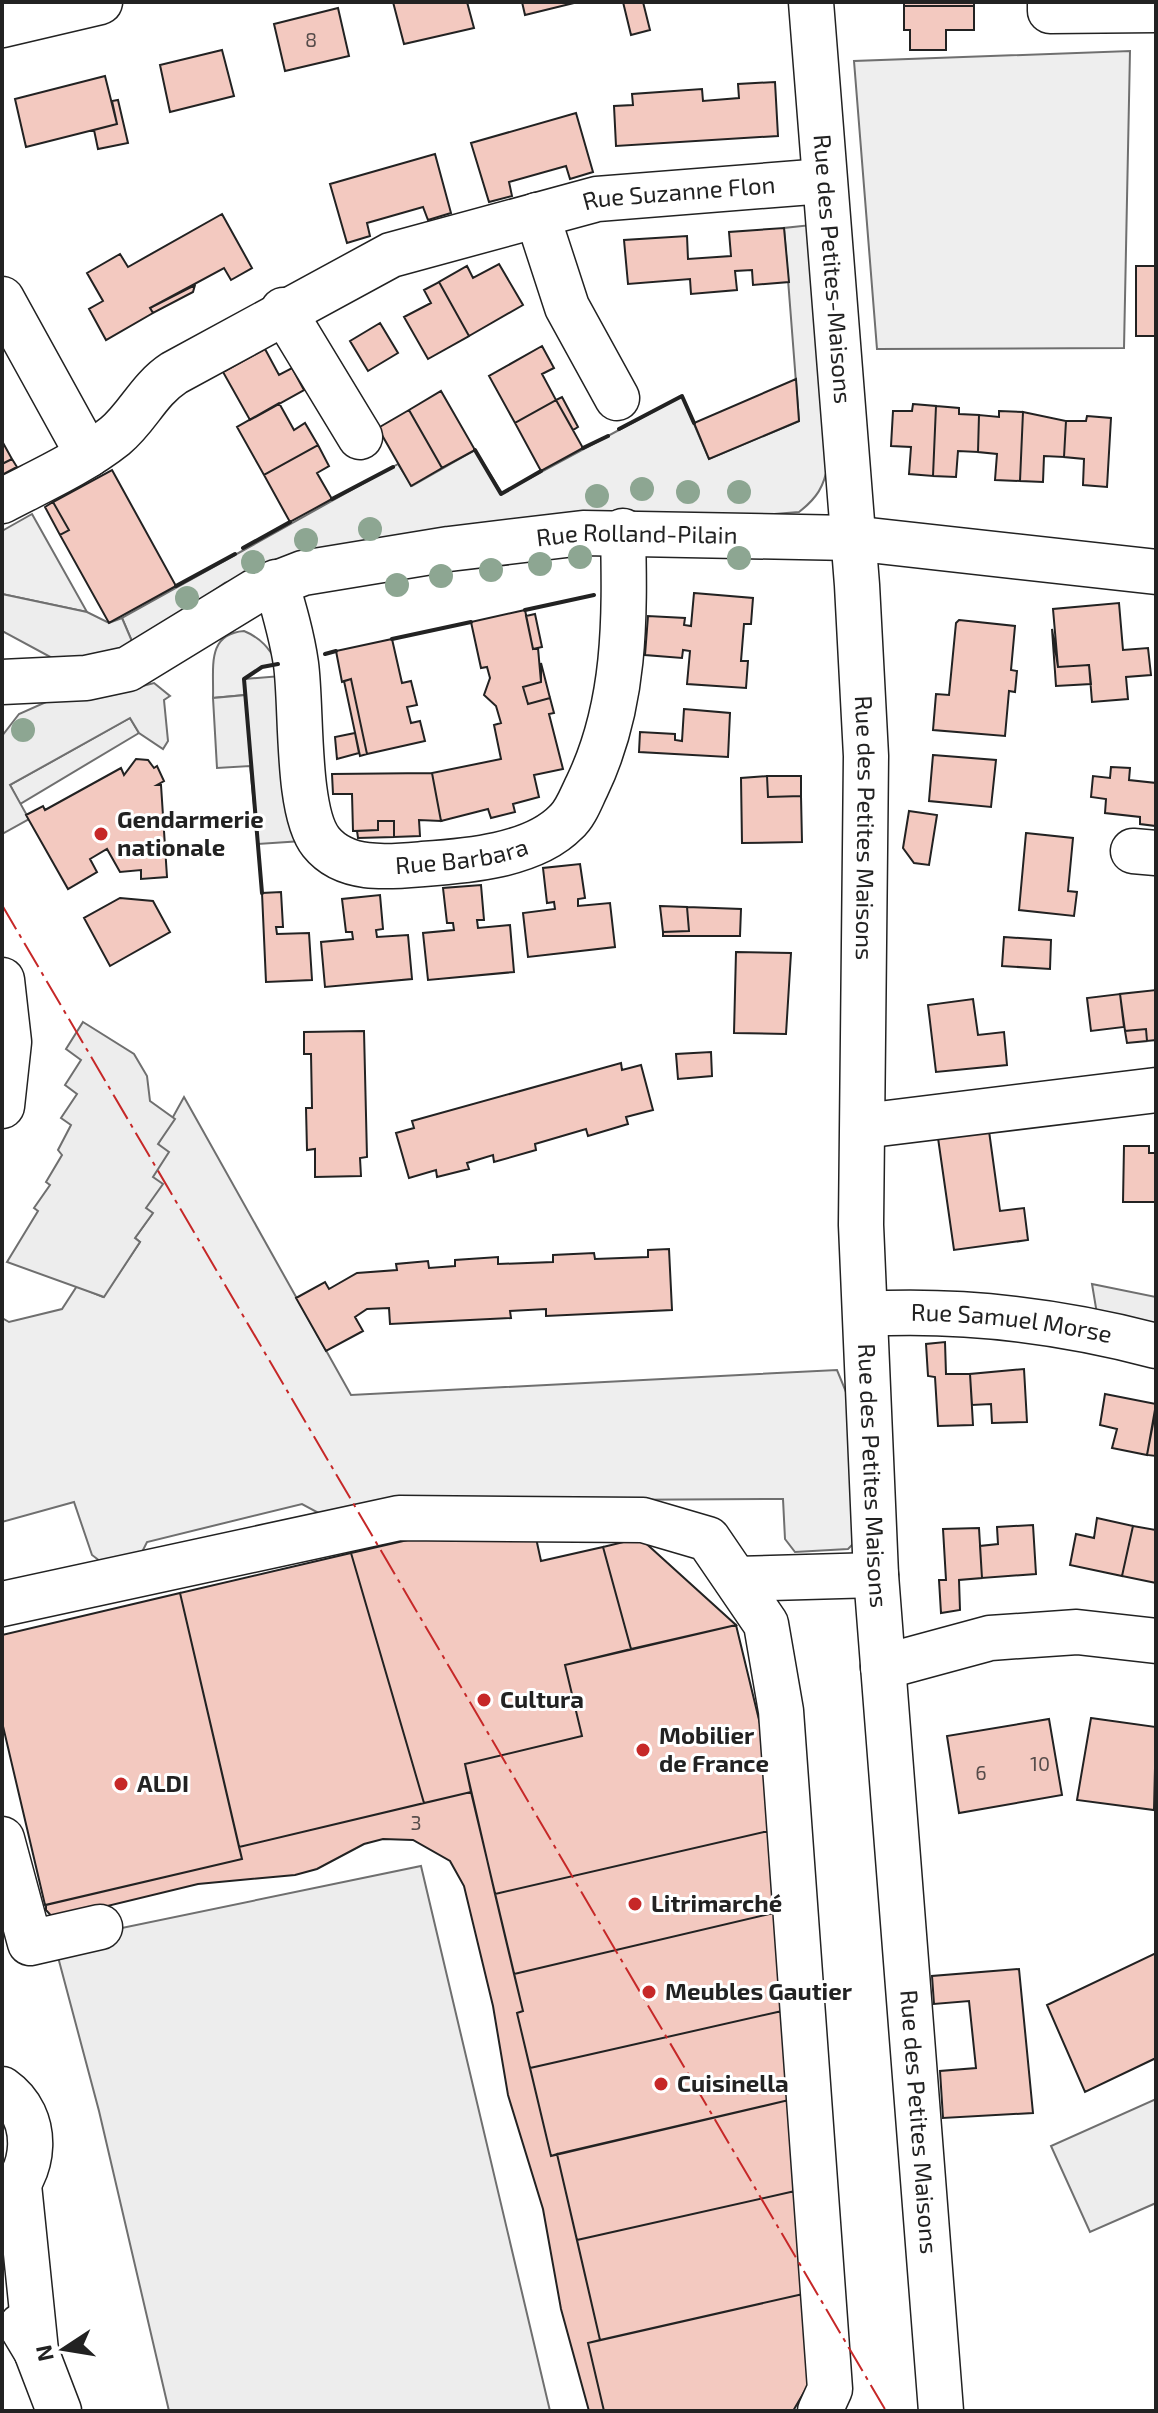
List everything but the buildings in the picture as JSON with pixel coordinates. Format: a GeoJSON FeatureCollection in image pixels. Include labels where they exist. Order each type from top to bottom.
{"type":"FeatureCollection","features":[{"type":"Feature","properties":{"kind":"street"},"geometry":{"type":"LineString","coordinates":[[3,19],[100,2]]}},
{"type":"Feature","properties":{"kind":"street","name":"Rue des Petites-Maisons"},"geometry":{"type":"LineString","coordinates":[[811,2],[851,538]]}},
{"type":"Feature","properties":{"kind":"street"},"geometry":{"type":"LineString","coordinates":[[1050,2],[1050,11],[1156,10]]}},
{"type":"Feature","properties":{"kind":"street","name":"Rue Suzanne Flon"},"geometry":{"type":"LineString","coordinates":[[2,501],[88,455],[125,426],[160,381],[283,310],[391,255],[618,196],[824,181]]}},
{"type":"Feature","properties":{"kind":"street"},"geometry":{"type":"LineString","coordinates":[[537,215],[567,307],[617,398]]}},
{"type":"Feature","properties":{"kind":"street"},"geometry":{"type":"LineString","coordinates":[[2,299],[88,455]]}},
{"type":"Feature","properties":{"kind":"street"},"geometry":{"type":"LineString","coordinates":[[283,310],[360,437]]}},
{"type":"Feature","properties":{"kind":"street","name":"Rue Rolland-Pilain"},"geometry":{"type":"LineString","coordinates":[[2,682],[98,676],[143,661],[228,607],[276,582],[343,564],[532,539],[623,531],[851,538],[1156,572]]}},
{"type":"Feature","properties":{"kind":"street","name":"Rue Barbara"},"geometry":{"type":"LineString","coordinates":[[276,582],[296,661],[307,810],[321,842],[347,861],[362,865],[445,862],[535,841],[566,823],[576,808],[603,749],[618,695],[623,531]]}},
{"type":"Feature","properties":{"kind":"street","name":"Rue des Petites Maisons"},"geometry":{"type":"LineString","coordinates":[[851,538],[866,756],[861,1225],[876,1575],[941,2411]]}},
{"type":"Feature","properties":{"kind":"street"},"geometry":{"type":"LineString","coordinates":[[2,980],[9,1042],[2,1106]]}},
{"type":"Feature","properties":{"kind":"street"},"geometry":{"type":"LineString","coordinates":[[863,1126],[1156,1090]]}},
{"type":"Feature","properties":{"kind":"street","name":"Rue Samuel Morse"},"geometry":{"type":"LineString","coordinates":[[866,1314],[968,1312],[1121,1337],[1156,1346]]}},
{"type":"Feature","properties":{"kind":"street"},"geometry":{"type":"LineString","coordinates":[[2,1604],[399,1518],[643,1520],[708,1539],[766,1624],[781,1711],[830,2389],[820,2411]]}},
{"type":"Feature","properties":{"kind":"street"},"geometry":{"type":"LineString","coordinates":[[736,1579],[876,1575]]}},
{"type":"Feature","properties":{"kind":"street"},"geometry":{"type":"LineString","coordinates":[[883,1667],[990,1638],[1077,1632],[1156,1641]]}},
{"type":"Feature","properties":{"kind":"street"},"geometry":{"type":"LineString","coordinates":[[2,1839],[30,1943],[100,1927]]}},
{"type":"Feature","properties":{"kind":"street"},"geometry":{"type":"LineString","coordinates":[[2,2089],[21,2109],[31,2147],[28,2167],[10,2194],[36,2351]]}},
{"type":"Feature","properties":{"kind":"street"},"geometry":{"type":"LineString","coordinates":[[2,2297],[36,2351],[59,2411]]}},
{"type":"Feature","properties":{"kind":"shaded area"},"geometry":{"type":"Polygon","coordinates":[[[1130,51],[1124,348],[877,349],[854,61],[1130,51]]]}},
{"type":"Feature","properties":{"kind":"shaded area"},"geometry":{"type":"Polygon","coordinates":[[[811,225],[828,464],[819,491],[799,512],[299,554],[225,583],[134,646],[122,618],[398,464],[412,486],[475,450],[502,493],[682,396],[709,459],[799,421],[784,228],[811,225]]]}},
{"type":"Feature","properties":{"kind":"shaded area"},"geometry":{"type":"Polygon","coordinates":[[[32,514],[87,612],[2,594],[2,531],[32,514]]]}},
{"type":"Feature","properties":{"kind":"shaded area"},"geometry":{"type":"Polygon","coordinates":[[[2,594],[87,612],[109,623],[122,618],[134,646],[101,662],[54,659],[2,631],[2,594]]]}},
{"type":"Feature","properties":{"kind":"shaded area"},"geometry":{"type":"Polygon","coordinates":[[[244,631],[264,644],[278,664],[262,667],[244,679],[245,695],[213,698],[213,664],[218,646],[223,639],[244,631]]]}},
{"type":"Feature","properties":{"kind":"shaded area"},"geometry":{"type":"Polygon","coordinates":[[[281,676],[302,841],[258,844],[250,766],[217,768],[213,698],[245,695],[244,679],[281,676]]]}},
{"type":"Feature","properties":{"kind":"shaded area"},"geometry":{"type":"Polygon","coordinates":[[[154,683],[170,696],[164,700],[168,741],[163,749],[139,733],[130,718],[10,785],[29,819],[2,834],[2,736],[19,714],[55,698],[104,696],[154,683]]]}},
{"type":"Feature","properties":{"kind":"shaded area"},"geometry":{"type":"Polygon","coordinates":[[[130,718],[139,733],[20,804],[10,785],[130,718]]]}},
{"type":"Feature","properties":{"kind":"shaded area"},"geometry":{"type":"Polygon","coordinates":[[[83,1022],[134,1054],[147,1076],[150,1101],[175,1119],[158,1144],[169,1152],[153,1177],[163,1184],[146,1208],[153,1213],[135,1238],[140,1242],[104,1297],[7,1262],[38,1211],[34,1208],[50,1185],[46,1182],[62,1155],[58,1150],[71,1125],[61,1118],[77,1094],[65,1085],[81,1060],[66,1049],[83,1022]]]}},
{"type":"Feature","properties":{"kind":"shaded area"},"geometry":{"type":"Polygon","coordinates":[[[184,1097],[351,1395],[837,1370],[851,1404],[855,1542],[848,1549],[795,1552],[785,1539],[783,1499],[393,1501],[326,1517],[302,1504],[147,1542],[137,1562],[109,1568],[92,1555],[74,1502],[2,1522],[2,1318],[9,1322],[62,1309],[77,1286],[103,1297],[140,1242],[135,1238],[152,1214],[146,1208],[158,1144],[184,1097]]]}},
{"type":"Feature","properties":{"kind":"shaded area"},"geometry":{"type":"Polygon","coordinates":[[[1092,1284],[1156,1297],[1156,1334],[1098,1320],[1092,1284]]]}},
{"type":"Feature","properties":{"kind":"shaded area"},"geometry":{"type":"Polygon","coordinates":[[[421,1866],[550,2411],[169,2411],[99,2111],[54,1942],[421,1866]]]}},
{"type":"Feature","properties":{"kind":"shaded area"},"geometry":{"type":"Polygon","coordinates":[[[1156,2099],[1156,2203],[1090,2232],[1051,2146],[1156,2099]]]}},
{"type":"Feature","properties":{"kind":"wall"},"geometry":{"type":"LineString","coordinates":[[619,429],[682,396],[694,423]]}},
{"type":"Feature","properties":{"kind":"wall"},"geometry":{"type":"LineString","coordinates":[[583,448],[608,436]]}},
{"type":"Feature","properties":{"kind":"wall"},"geometry":{"type":"LineString","coordinates":[[475,450],[501,494],[541,471]]}},
{"type":"Feature","properties":{"kind":"wall"},"geometry":{"type":"LineString","coordinates":[[332,499],[393,467]]}},
{"type":"Feature","properties":{"kind":"wall"},"geometry":{"type":"LineString","coordinates":[[243,548],[290,522]]}},
{"type":"Feature","properties":{"kind":"wall"},"geometry":{"type":"LineString","coordinates":[[176,586],[235,554]]}},
{"type":"Feature","properties":{"kind":"wall"},"geometry":{"type":"LineString","coordinates":[[525,610],[594,595]]}},
{"type":"Feature","properties":{"kind":"wall"},"geometry":{"type":"LineString","coordinates":[[392,639],[471,622]]}},
{"type":"Feature","properties":{"kind":"wall"},"geometry":{"type":"LineString","coordinates":[[325,654],[336,651]]}},
{"type":"Feature","properties":{"kind":"wall"},"geometry":{"type":"LineString","coordinates":[[262,893],[244,679],[262,667],[278,664]]}},
{"type":"Feature","properties":{"kind":"power"},"geometry":{"type":"LineString","coordinates":[[2,905],[886,2411]]}},
{"type":"Feature","properties":{"kind":"place","name":"Gendarmerie nationale"},"geometry":{"type":"Point","coordinates":[101,834]}},
{"type":"Feature","properties":{"kind":"place","name":"Cultura"},"geometry":{"type":"Point","coordinates":[484,1700]}},
{"type":"Feature","properties":{"kind":"place","name":"Mobilier de France"},"geometry":{"type":"Point","coordinates":[643,1750]}},
{"type":"Feature","properties":{"kind":"place","name":"ALDI"},"geometry":{"type":"Point","coordinates":[121,1784]}},
{"type":"Feature","properties":{"kind":"place","name":"Litrimarché"},"geometry":{"type":"Point","coordinates":[635,1904]}},
{"type":"Feature","properties":{"kind":"place","name":"Meubles Gautier"},"geometry":{"type":"Point","coordinates":[649,1992]}},
{"type":"Feature","properties":{"kind":"place","name":"Cuisinella"},"geometry":{"type":"Point","coordinates":[661,2084]}}]}
